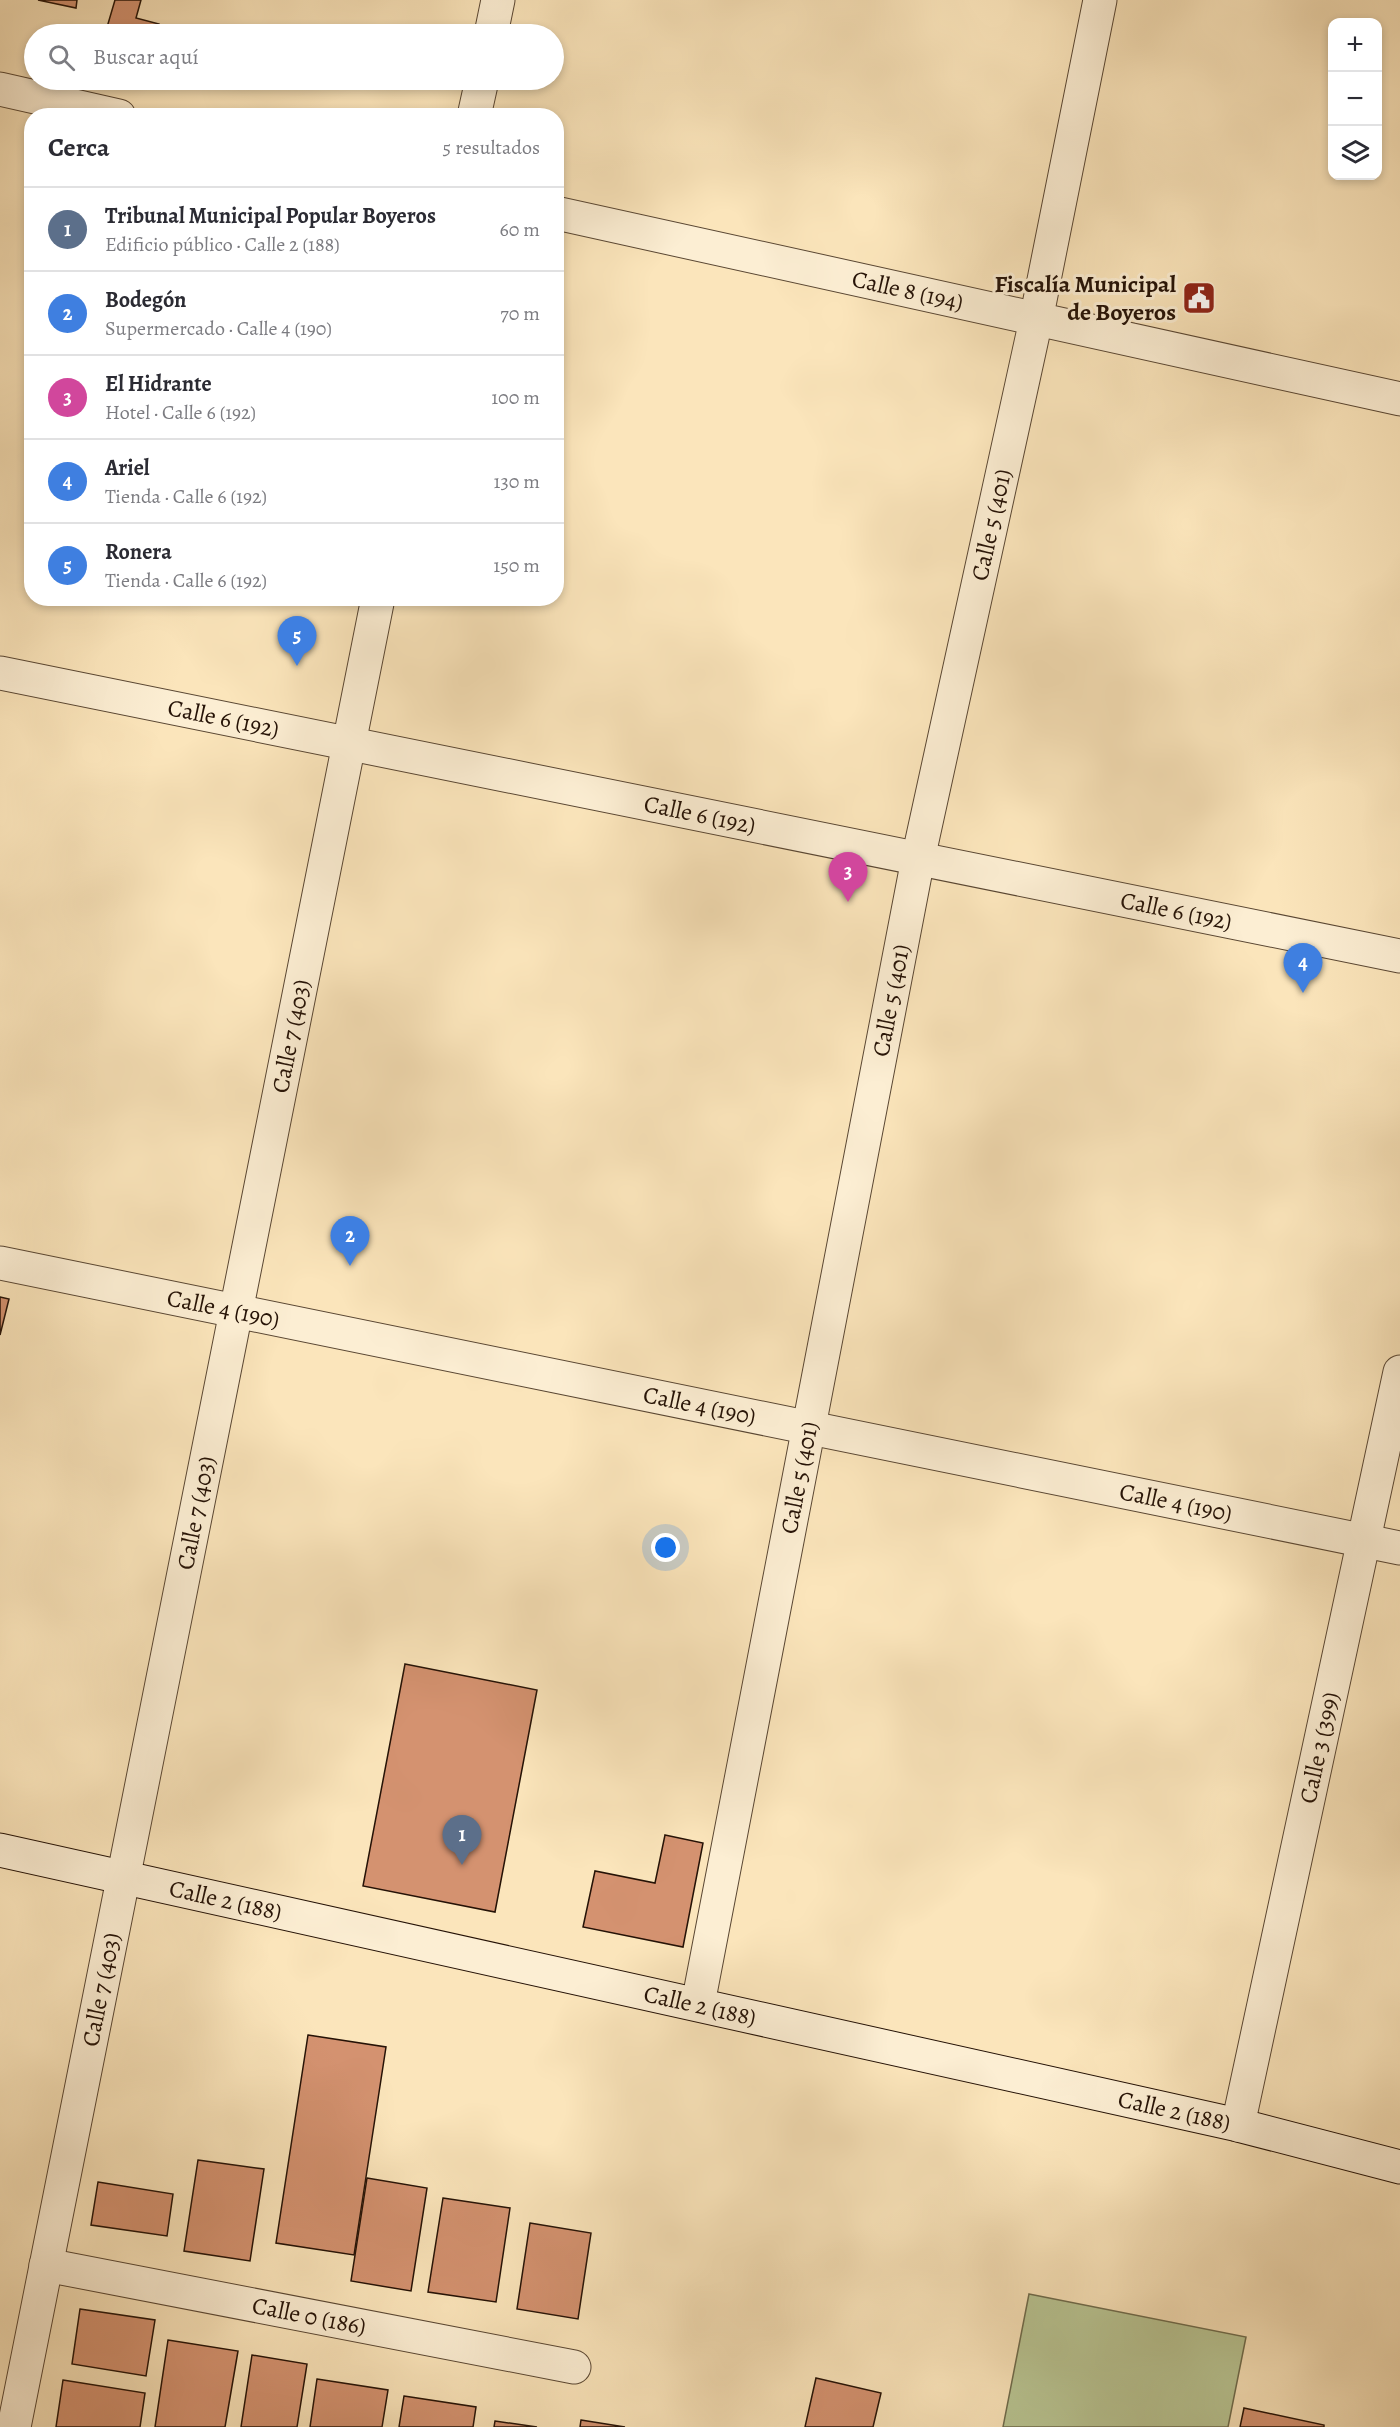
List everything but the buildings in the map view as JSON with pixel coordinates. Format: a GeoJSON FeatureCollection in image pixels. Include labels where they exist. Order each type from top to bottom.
{"type":"FeatureCollection","features":[{"type":"Feature","properties":{"kind":"street"},"geometry":{"type":"LineString","coordinates":[[493,24],[498,0]]}},
{"type":"Feature","properties":{"kind":"street","name":"Calle 5 (401)"},"geometry":{"type":"LineString","coordinates":[[698,2004],[918,859],[1036,320],[1100,0]]}},
{"type":"Feature","properties":{"kind":"street"},"geometry":{"type":"LineString","coordinates":[[0,89],[84,108]]}},
{"type":"Feature","properties":{"kind":"street"},"geometry":{"type":"LineString","coordinates":[[476,108],[480,90]]}},
{"type":"Feature","properties":{"kind":"street","name":"Calle 8 (194)"},"geometry":{"type":"LineString","coordinates":[[564,215],[1400,399]]}},
{"type":"Feature","properties":{"kind":"street","name":"Calle 7 (403)"},"geometry":{"type":"LineString","coordinates":[[14,2427],[11,2379],[46,2265],[376,606]]}},
{"type":"Feature","properties":{"kind":"street","name":"Calle 6 (192)"},"geometry":{"type":"LineString","coordinates":[[0,673],[1400,956]]}},
{"type":"Feature","properties":{"kind":"street","name":"Calle 4 (190)"},"geometry":{"type":"LineString","coordinates":[[0,1263],[1400,1548]]}},
{"type":"Feature","properties":{"kind":"street","name":"Calle 3 (399)"},"geometry":{"type":"LineString","coordinates":[[1238,2125],[1400,1372]]}},
{"type":"Feature","properties":{"kind":"street","name":"Calle 2 (188)"},"geometry":{"type":"LineString","coordinates":[[0,1850],[1238,2125],[1400,2167]]}},
{"type":"Feature","properties":{"kind":"street","name":"Calle 0 (186)"},"geometry":{"type":"LineString","coordinates":[[46,2265],[574,2367]]}},
{"type":"Feature","properties":{"kind":"green space"},"geometry":{"type":"Polygon","coordinates":[[[1029,2294],[1246,2337],[1228,2427],[1003,2427],[1029,2294]]]}},
{"type":"Feature","properties":{"kind":"place","name":"Fiscalía Municipal de Boyeros"},"geometry":{"type":"Point","coordinates":[1199,298]}},
{"type":"Feature","properties":{"kind":"place","name":"Ronera"},"geometry":{"type":"Point","coordinates":[297,666]}},
{"type":"Feature","properties":{"kind":"place","name":"El Hidrante"},"geometry":{"type":"Point","coordinates":[848,902]}},
{"type":"Feature","properties":{"kind":"place","name":"Ariel"},"geometry":{"type":"Point","coordinates":[1303,993]}},
{"type":"Feature","properties":{"kind":"place","name":"Bodegón"},"geometry":{"type":"Point","coordinates":[350,1266]}},
{"type":"Feature","properties":{"kind":"place","name":"Tribunal Municipal Popular Boyeros"},"geometry":{"type":"Point","coordinates":[462,1865]}}]}
